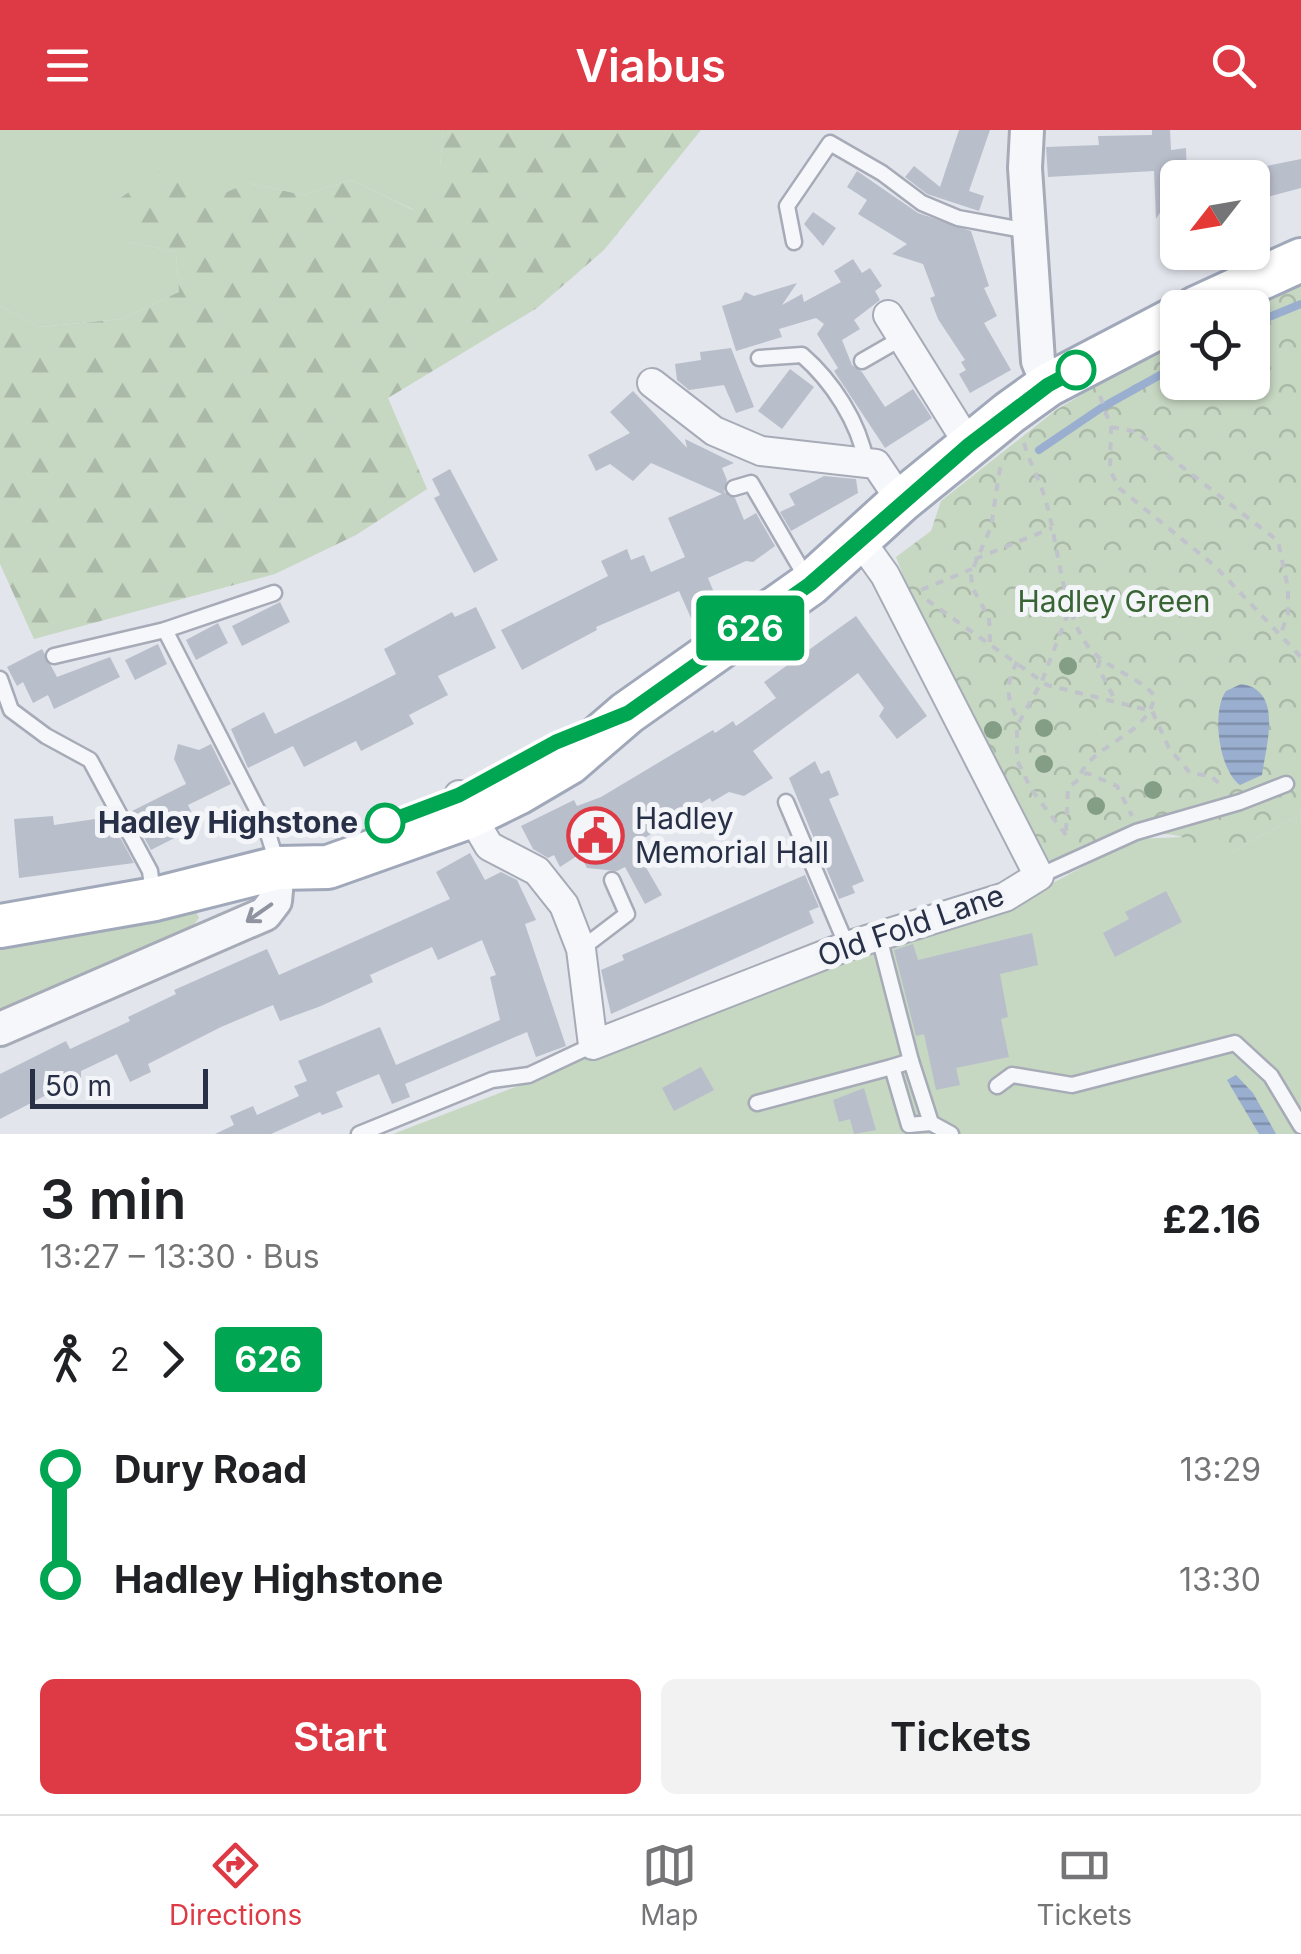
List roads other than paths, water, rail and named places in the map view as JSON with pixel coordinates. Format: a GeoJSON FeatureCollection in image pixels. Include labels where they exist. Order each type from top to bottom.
{"type":"FeatureCollection","features":[{"type":"Feature","properties":{"kind":"main road"},"geometry":{"type":"LineString","coordinates":[[1235,290],[1301,260]]}},
{"type":"Feature","properties":{"kind":"main road"},"geometry":{"type":"LineString","coordinates":[[0,926],[154,899],[278,868],[328,867],[569,763],[628,713],[810,584],[901,501],[992,435],[1048,385],[1160,326]]}},
{"type":"Feature","properties":{"kind":"street"},"geometry":{"type":"LineString","coordinates":[[1027,130],[1028,231],[1038,360],[1048,385]]}},
{"type":"Feature","properties":{"kind":"street"},"geometry":{"type":"LineString","coordinates":[[895,326],[992,435]]}},
{"type":"Feature","properties":{"kind":"street"},"geometry":{"type":"LineString","coordinates":[[652,383],[714,431],[761,452],[876,464],[901,501]]}},
{"type":"Feature","properties":{"kind":"street","name":"Old Fold Lane"},"geometry":{"type":"LineString","coordinates":[[594,1044],[847,946],[1004,896],[1039,876],[885,574],[860,540]]}},
{"type":"Feature","properties":{"kind":"street"},"geometry":{"type":"LineString","coordinates":[[464,806],[489,846],[537,871],[564,904],[581,948],[594,1044]]}},
{"type":"Feature","properties":{"kind":"street"},"geometry":{"type":"LineString","coordinates":[[0,1029],[265,914],[275,901],[278,868]]}},
{"type":"Feature","properties":{"kind":"street"},"geometry":{"type":"LineString","coordinates":[[202,886],[212,934]]}},
{"type":"Feature","properties":{"kind":"lane"},"geometry":{"type":"LineString","coordinates":[[794,242],[787,206],[830,143],[922,203],[958,218],[1028,231]]}},
{"type":"Feature","properties":{"kind":"lane"},"geometry":{"type":"LineString","coordinates":[[862,362],[895,326]]}},
{"type":"Feature","properties":{"kind":"lane"},"geometry":{"type":"LineString","coordinates":[[759,358],[802,355],[819,370],[862,440],[866,462]]}},
{"type":"Feature","properties":{"kind":"lane"},"geometry":{"type":"LineString","coordinates":[[734,488],[751,483],[810,584]]}},
{"type":"Feature","properties":{"kind":"lane"},"geometry":{"type":"LineString","coordinates":[[54,656],[165,630],[274,593]]}},
{"type":"Feature","properties":{"kind":"lane"},"geometry":{"type":"LineString","coordinates":[[165,630],[266,828],[278,868]]}},
{"type":"Feature","properties":{"kind":"lane"},"geometry":{"type":"LineString","coordinates":[[0,679],[11,710],[46,736],[90,760],[150,871],[154,899]]}},
{"type":"Feature","properties":{"kind":"lane"},"geometry":{"type":"LineString","coordinates":[[1039,876],[1136,832],[1240,802],[1286,784]]}},
{"type":"Feature","properties":{"kind":"lane"},"geometry":{"type":"LineString","coordinates":[[786,802],[847,946]]}},
{"type":"Feature","properties":{"kind":"lane"},"geometry":{"type":"LineString","coordinates":[[581,948],[627,914],[612,880]]}},
{"type":"Feature","properties":{"kind":"lane"},"geometry":{"type":"LineString","coordinates":[[878,936],[930,1123]]}},
{"type":"Feature","properties":{"kind":"lane"},"geometry":{"type":"LineString","coordinates":[[997,1086],[1012,1075],[1072,1085],[1235,1043],[1271,1076],[1301,1126]]}},
{"type":"Feature","properties":{"kind":"lane"},"geometry":{"type":"LineString","coordinates":[[359,1134],[492,1080],[529,1075],[594,1044]]}},
{"type":"Feature","properties":{"kind":"lane"},"geometry":{"type":"LineString","coordinates":[[757,1104],[911,1061]]}},
{"type":"Feature","properties":{"kind":"lane"},"geometry":{"type":"LineString","coordinates":[[892,1067],[905,1129],[930,1123],[952,1134]]}},
{"type":"Feature","properties":{"kind":"water"},"geometry":{"type":"Polygon","coordinates":[[[1241,684],[1254,688],[1263,697],[1269,720],[1262,775],[1240,785],[1222,754],[1218,726],[1221,700],[1226,691],[1241,684]]]}},
{"type":"Feature","properties":{"kind":"water"},"geometry":{"type":"Polygon","coordinates":[[[1236,1075],[1253,1093],[1276,1134],[1259,1134],[1227,1080],[1236,1075]]]}},
{"type":"Feature","properties":{"kind":"waterway"},"geometry":{"type":"LineString","coordinates":[[1270,317],[1301,304]]}},
{"type":"Feature","properties":{"kind":"waterway"},"geometry":{"type":"LineString","coordinates":[[1039,450],[1101,408],[1160,375]]}},
{"type":"Feature","properties":{"kind":"place","name":"Hadley Highstone"},"geometry":{"type":"Point","coordinates":[385,823]}},
{"type":"Feature","properties":{"kind":"place","name":"Hadley Memorial Hall"},"geometry":{"type":"Point","coordinates":[596,836]}},
{"type":"Feature","properties":{"kind":"park label","name":"Hadley Green"},"geometry":{"type":"Point","coordinates":[1114,602]}}]}
